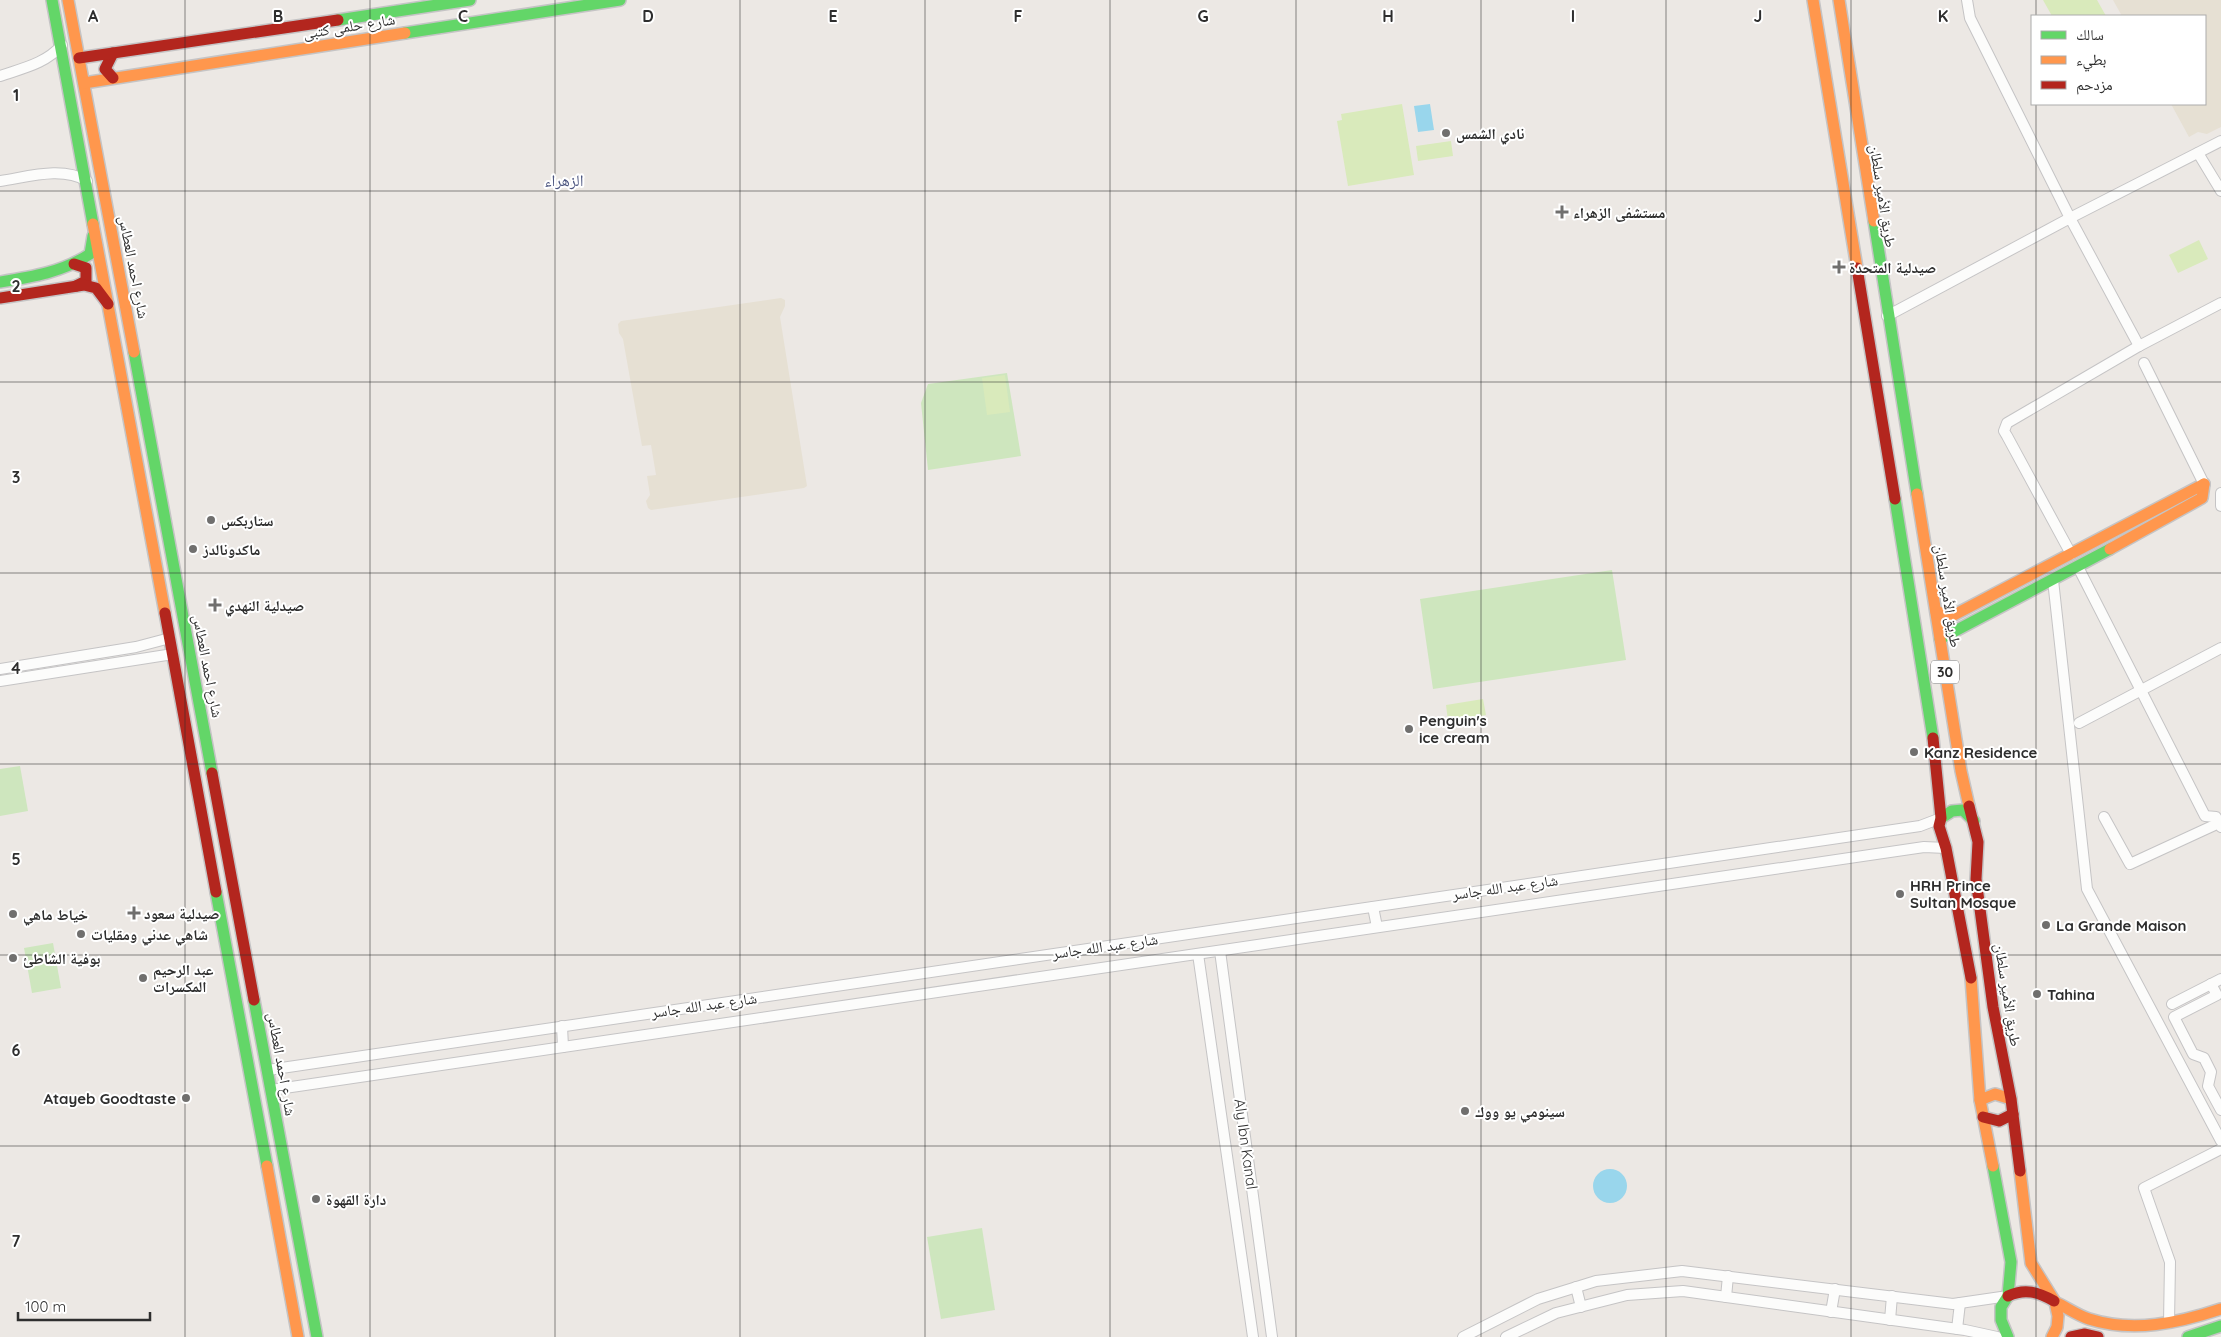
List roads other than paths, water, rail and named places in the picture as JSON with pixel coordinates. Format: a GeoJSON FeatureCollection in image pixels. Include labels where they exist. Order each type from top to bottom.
{"type":"FeatureCollection","features":[{"type":"Feature","properties":{"kind":"street","name":"شارع احمد العطاس"},"geometry":{"type":"LineString","coordinates":[[52,0],[62,45],[298,1337]]}},
{"type":"Feature","properties":{"kind":"street","name":"شارع احمد العطاس"},"geometry":{"type":"LineString","coordinates":[[68,0],[317,1337]]}},
{"type":"Feature","properties":{"kind":"street","name":"شارع حلمى كتبى"},"geometry":{"type":"LineString","coordinates":[[79,58],[470,0]]}},
{"type":"Feature","properties":{"kind":"street","name":"شارع حلمى كتبى"},"geometry":{"type":"LineString","coordinates":[[84,83],[620,0]]}},
{"type":"Feature","properties":{"kind":"street","name":"30"},"geometry":{"type":"LineString","coordinates":[[1813,0],[1930,713],[1941,818],[1939,826],[1946,848],[1971,980],[1980,1100],[2011,1262],[2008,1296],[2001,1307],[2001,1320],[2008,1337]]}},
{"type":"Feature","properties":{"kind":"street","name":"طريق الأمير سلطان"},"geometry":{"type":"LineString","coordinates":[[1839,0],[1887,316],[1961,771],[1978,842],[1976,878],[1993,1007],[2011,1099],[2031,1262],[2055,1302],[2058,1316],[2057,1327],[2052,1337]]}},
{"type":"Feature","properties":{"kind":"street"},"geometry":{"type":"LineString","coordinates":[[1967,0],[1970,18],[2070,218],[2139,346]]}},
{"type":"Feature","properties":{"kind":"street"},"geometry":{"type":"LineString","coordinates":[[0,76],[42,62],[52,56],[62,45]]}},
{"type":"Feature","properties":{"kind":"street"},"geometry":{"type":"LineString","coordinates":[[113,53],[105,69],[113,78]]}},
{"type":"Feature","properties":{"kind":"street"},"geometry":{"type":"LineString","coordinates":[[1826,86],[1850,81]]}},
{"type":"Feature","properties":{"kind":"street"},"geometry":{"type":"LineString","coordinates":[[1887,316],[2070,218],[2221,141]]}},
{"type":"Feature","properties":{"kind":"street"},"geometry":{"type":"LineString","coordinates":[[2198,153],[2221,190]]}},
{"type":"Feature","properties":{"kind":"street"},"geometry":{"type":"LineString","coordinates":[[0,181],[64,172],[77,175],[87,181]]}},
{"type":"Feature","properties":{"kind":"street"},"geometry":{"type":"LineString","coordinates":[[0,282],[44,275],[74,264],[90,254],[94,226]]}},
{"type":"Feature","properties":{"kind":"street"},"geometry":{"type":"LineString","coordinates":[[74,264],[82,266],[88,275],[86,281],[76,286]]}},
{"type":"Feature","properties":{"kind":"street"},"geometry":{"type":"LineString","coordinates":[[0,298],[84,285],[96,288],[109,306]]}},
{"type":"Feature","properties":{"kind":"street"},"geometry":{"type":"LineString","coordinates":[[2071,554],[2004,430],[2007,423],[2139,346],[2221,303]]}},
{"type":"Feature","properties":{"kind":"street"},"geometry":{"type":"LineString","coordinates":[[1940,639],[2078,567],[2202,498],[2204,484],[2144,363]]}},
{"type":"Feature","properties":{"kind":"street"},"geometry":{"type":"LineString","coordinates":[[1936,612],[1954,615],[2204,484]]}},
{"type":"Feature","properties":{"kind":"street"},"geometry":{"type":"LineString","coordinates":[[2221,493],[2221,506]]}},
{"type":"Feature","properties":{"kind":"street"},"geometry":{"type":"LineString","coordinates":[[2078,567],[2205,816],[2216,817],[2220,825],[2130,864],[2104,817]]}},
{"type":"Feature","properties":{"kind":"street"},"geometry":{"type":"LineString","coordinates":[[2052,580],[2087,888],[2221,1141]]}},
{"type":"Feature","properties":{"kind":"street"},"geometry":{"type":"LineString","coordinates":[[0,669],[136,647],[170,638]]}},
{"type":"Feature","properties":{"kind":"street"},"geometry":{"type":"LineString","coordinates":[[2079,723],[2221,648]]}},
{"type":"Feature","properties":{"kind":"street"},"geometry":{"type":"LineString","coordinates":[[0,681],[174,654]]}},
{"type":"Feature","properties":{"kind":"street"},"geometry":{"type":"LineString","coordinates":[[1941,818],[1952,811],[1963,810],[1974,822]]}},
{"type":"Feature","properties":{"kind":"street","name":"شارع عبد الله جاسر"},"geometry":{"type":"LineString","coordinates":[[268,1070],[1920,826],[1941,818]]}},
{"type":"Feature","properties":{"kind":"street","name":"شارع عبد الله جاسر"},"geometry":{"type":"LineString","coordinates":[[271,1090],[1924,847],[1946,848]]}},
{"type":"Feature","properties":{"kind":"street"},"geometry":{"type":"LineString","coordinates":[[1373,907],[1377,928]]}},
{"type":"Feature","properties":{"kind":"street","name":"Aly Ibn Kanal"},"geometry":{"type":"LineString","coordinates":[[1220,950],[1272,1337]]}},
{"type":"Feature","properties":{"kind":"street"},"geometry":{"type":"LineString","coordinates":[[1198,954],[1254,1337]]}},
{"type":"Feature","properties":{"kind":"street"},"geometry":{"type":"LineString","coordinates":[[2172,1004],[2221,979]]}},
{"type":"Feature","properties":{"kind":"street"},"geometry":{"type":"LineString","coordinates":[[2211,984],[2217,995],[2174,1017],[2193,1054],[2204,1058],[2211,1072],[2208,1086],[2221,1110]]}},
{"type":"Feature","properties":{"kind":"street"},"geometry":{"type":"LineString","coordinates":[[562,1026],[563,1047]]}},
{"type":"Feature","properties":{"kind":"street"},"geometry":{"type":"LineString","coordinates":[[1980,1100],[1988,1095],[2000,1093],[2011,1099]]}},
{"type":"Feature","properties":{"kind":"street"},"geometry":{"type":"LineString","coordinates":[[1983,1117],[1994,1122],[2005,1121],[2013,1114]]}},
{"type":"Feature","properties":{"kind":"street"},"geometry":{"type":"LineString","coordinates":[[2170,1323],[2170,1262],[2144,1188],[2221,1149]]}},
{"type":"Feature","properties":{"kind":"street"},"geometry":{"type":"LineString","coordinates":[[1463,1337],[1538,1299],[1576,1287],[1596,1281],[1682,1271],[1960,1303],[2008,1296],[2018,1291],[2028,1290],[2040,1292],[2055,1302],[2090,1319],[2123,1325],[2170,1323],[2221,1309]]}},
{"type":"Feature","properties":{"kind":"street"},"geometry":{"type":"LineString","coordinates":[[1638,1276],[1641,1294]]}},
{"type":"Feature","properties":{"kind":"street"},"geometry":{"type":"LineString","coordinates":[[1726,1297],[1728,1276]]}},
{"type":"Feature","properties":{"kind":"street"},"geometry":{"type":"LineString","coordinates":[[1576,1287],[1581,1307]]}},
{"type":"Feature","properties":{"kind":"street"},"geometry":{"type":"LineString","coordinates":[[1831,1312],[1835,1289]]}},
{"type":"Feature","properties":{"kind":"street"},"geometry":{"type":"LineString","coordinates":[[1495,1321],[1504,1337],[1556,1313],[1627,1295],[1683,1291],[1957,1329],[1997,1337]]}},
{"type":"Feature","properties":{"kind":"street"},"geometry":{"type":"LineString","coordinates":[[1890,1320],[1892,1296]]}},
{"type":"Feature","properties":{"kind":"street"},"geometry":{"type":"LineString","coordinates":[[1957,1329],[1960,1303]]}},
{"type":"Feature","properties":{"kind":"street"},"geometry":{"type":"LineString","coordinates":[[2188,1337],[2221,1326]]}},
{"type":"Feature","properties":{"kind":"street"},"geometry":{"type":"LineString","coordinates":[[2071,1337],[2085,1334],[2098,1337]]}},
{"type":"Feature","properties":{"kind":"water"},"geometry":{"type":"Polygon","coordinates":[[[1430,104],[1434,130],[1418,132],[1414,106],[1430,104]]]}},
{"type":"Feature","properties":{"kind":"water"},"geometry":{"type":"Polygon","coordinates":[[[1610,1169],[1617,1170],[1622,1174],[1626,1179],[1626,1193],[1622,1198],[1617,1202],[1610,1203],[1603,1202],[1598,1198],[1594,1193],[1593,1186],[1594,1179],[1598,1174],[1603,1170],[1610,1169]]]}},
{"type":"Feature","properties":{"kind":"place","name":"نادي الشمس"},"geometry":{"type":"Point","coordinates":[1446,133]}},
{"type":"Feature","properties":{"kind":"place","name":"مستشفى الزهراء"},"geometry":{"type":"Point","coordinates":[1562,212]}},
{"type":"Feature","properties":{"kind":"place","name":"صيدلية المتحدة"},"geometry":{"type":"Point","coordinates":[1839,267]}},
{"type":"Feature","properties":{"kind":"place","name":"ستاربكس"},"geometry":{"type":"Point","coordinates":[211,520]}},
{"type":"Feature","properties":{"kind":"place","name":"ماكدونالدز"},"geometry":{"type":"Point","coordinates":[193,549]}},
{"type":"Feature","properties":{"kind":"place","name":"صيدلية النهدي"},"geometry":{"type":"Point","coordinates":[215,605]}},
{"type":"Feature","properties":{"kind":"place","name":"Penguin's ice cream"},"geometry":{"type":"Point","coordinates":[1409,729]}},
{"type":"Feature","properties":{"kind":"place","name":"Kanz Residence"},"geometry":{"type":"Point","coordinates":[1914,752]}},
{"type":"Feature","properties":{"kind":"place","name":"HRH Prince Sultan Mosque"},"geometry":{"type":"Point","coordinates":[1900,894]}},
{"type":"Feature","properties":{"kind":"place","name":"صيدلية سعود"},"geometry":{"type":"Point","coordinates":[134,913]}},
{"type":"Feature","properties":{"kind":"place","name":"خياط ماهي"},"geometry":{"type":"Point","coordinates":[13,914]}},
{"type":"Feature","properties":{"kind":"place","name":"La Grande Maison"},"geometry":{"type":"Point","coordinates":[2046,925]}},
{"type":"Feature","properties":{"kind":"place","name":"شاهي عدني ومقليات"},"geometry":{"type":"Point","coordinates":[81,934]}},
{"type":"Feature","properties":{"kind":"place","name":"بوفية الشاطئ"},"geometry":{"type":"Point","coordinates":[13,958]}},
{"type":"Feature","properties":{"kind":"place","name":"عبد الرحيم المكسرات"},"geometry":{"type":"Point","coordinates":[143,978]}},
{"type":"Feature","properties":{"kind":"place","name":"Tahina"},"geometry":{"type":"Point","coordinates":[2037,994]}},
{"type":"Feature","properties":{"kind":"place","name":"Atayeb Goodtaste"},"geometry":{"type":"Point","coordinates":[186,1098]}},
{"type":"Feature","properties":{"kind":"place","name":"سينومي يو ووك"},"geometry":{"type":"Point","coordinates":[1465,1111]}},
{"type":"Feature","properties":{"kind":"place","name":"دارة القهوة"},"geometry":{"type":"Point","coordinates":[316,1199]}},
{"type":"Feature","properties":{"kind":"district","name":"الزهراء"},"geometry":{"type":"Point","coordinates":[564,180]}}]}
